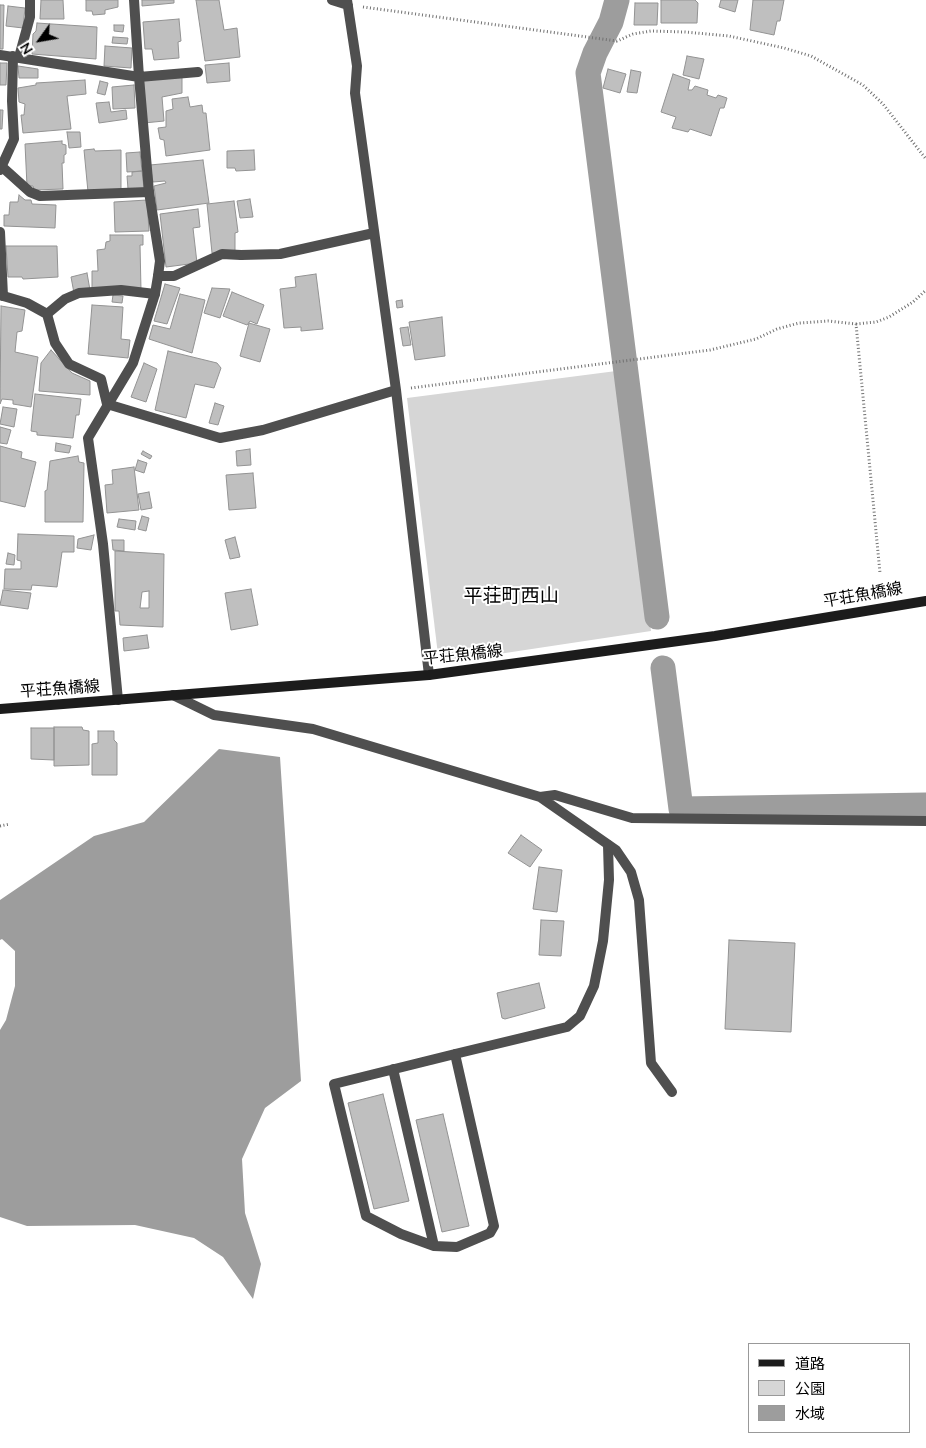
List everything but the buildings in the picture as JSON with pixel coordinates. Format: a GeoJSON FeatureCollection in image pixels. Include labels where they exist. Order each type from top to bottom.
{"type":"FeatureCollection","features":[{"type":"Feature","properties":{"kind":"main road","name":"平荘魚橋線"},"geometry":{"type":"LineString","coordinates":[[0,709],[429,675],[705,638],[926,601]]}},
{"type":"Feature","properties":{"kind":"street"},"geometry":{"type":"LineString","coordinates":[[30,0],[30,17],[16,56],[12,101],[14,139],[1,167],[30,192],[40,196],[148,192]]}},
{"type":"Feature","properties":{"kind":"street"},"geometry":{"type":"LineString","coordinates":[[118,700],[103,544],[88,438],[133,363],[155,294],[160,262],[148,192],[134,0]]}},
{"type":"Feature","properties":{"kind":"street"},"geometry":{"type":"LineString","coordinates":[[332,0],[348,2],[357,66],[355,93],[396,390],[429,675]]}},
{"type":"Feature","properties":{"kind":"street"},"geometry":{"type":"LineString","coordinates":[[0,55],[16,56],[139,77],[198,72]]}},
{"type":"Feature","properties":{"kind":"street"},"geometry":{"type":"LineString","coordinates":[[0,232],[1,296],[27,303],[47,314],[55,343],[70,364],[101,379],[107,404]]}},
{"type":"Feature","properties":{"kind":"street"},"geometry":{"type":"LineString","coordinates":[[158,276],[174,276],[222,254],[280,254],[374,233]]}},
{"type":"Feature","properties":{"kind":"street"},"geometry":{"type":"LineString","coordinates":[[47,314],[65,299],[79,294],[121,290],[155,294]]}},
{"type":"Feature","properties":{"kind":"street"},"geometry":{"type":"LineString","coordinates":[[107,404],[220,438],[263,430],[396,390]]}},
{"type":"Feature","properties":{"kind":"street"},"geometry":{"type":"LineString","coordinates":[[173,695],[214,715],[313,729],[540,797],[616,850],[631,872],[638,900],[651,1063],[672,1092]]}},
{"type":"Feature","properties":{"kind":"street"},"geometry":{"type":"LineString","coordinates":[[540,797],[555,795],[632,818],[926,821]]}},
{"type":"Feature","properties":{"kind":"street"},"geometry":{"type":"LineString","coordinates":[[455,1054],[494,1226],[490,1233],[457,1247],[434,1246],[401,1234],[366,1216],[334,1084],[393,1069],[455,1054],[567,1027],[580,1016],[594,986],[604,941],[609,880],[608,845]]}},
{"type":"Feature","properties":{"kind":"street"},"geometry":{"type":"LineString","coordinates":[[393,1069],[434,1246]]}},
{"type":"Feature","properties":{"kind":"path"},"geometry":{"type":"LineString","coordinates":[[348,2],[616,41],[633,34],[651,31],[685,32],[729,36],[784,48],[811,56],[863,86],[883,104],[926,159]]}},
{"type":"Feature","properties":{"kind":"path"},"geometry":{"type":"LineString","coordinates":[[396,390],[710,350],[756,339],[777,329],[799,323],[828,321],[856,324],[876,322],[907,306],[926,290]]}},
{"type":"Feature","properties":{"kind":"path"},"geometry":{"type":"LineString","coordinates":[[856,324],[880,573]]}},
{"type":"Feature","properties":{"kind":"path"},"geometry":{"type":"LineString","coordinates":[[0,826],[10,824]]}},
{"type":"Feature","properties":{"kind":"green space"},"geometry":{"type":"Polygon","coordinates":[[[624,370],[651,631],[439,663],[407,398],[624,370]]]}},
{"type":"Feature","properties":{"kind":"water"},"geometry":{"type":"Polygon","coordinates":[[[219,749],[280,757],[301,1081],[265,1108],[242,1159],[245,1213],[261,1264],[253,1299],[223,1257],[194,1238],[135,1225],[27,1226],[0,1217],[0,1030],[6,1020],[15,986],[15,951],[2,939],[0,940],[0,900],[94,836],[144,822],[219,749]]]}},
{"type":"Feature","properties":{"kind":"waterway"},"geometry":{"type":"LineString","coordinates":[[617,0],[611,22],[595,53],[588,73],[657,617]]}},
{"type":"Feature","properties":{"kind":"waterway"},"geometry":{"type":"LineString","coordinates":[[663,668],[681,809],[926,805]]}},
{"type":"Feature","properties":{"kind":"district","name":"平荘町西山"},"geometry":{"type":"Point","coordinates":[511,597]}}]}
